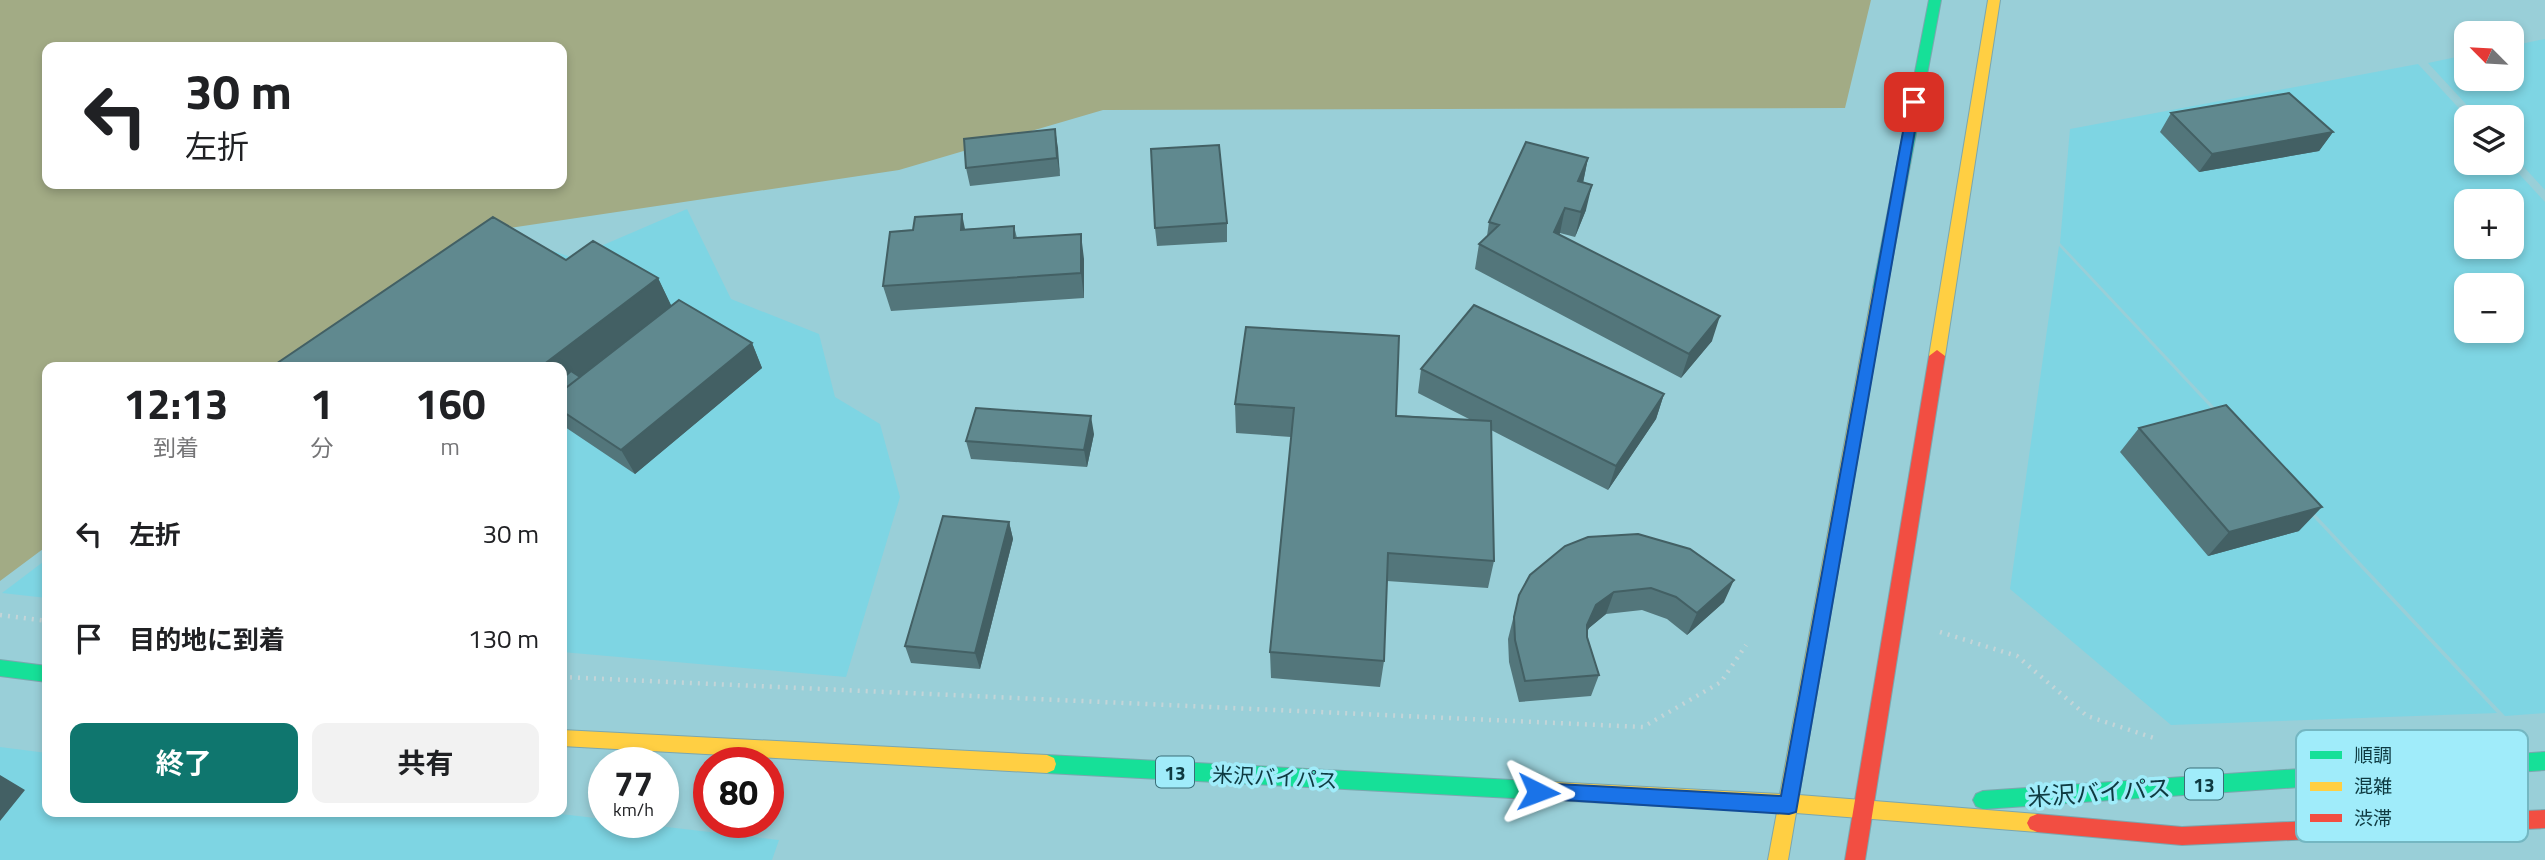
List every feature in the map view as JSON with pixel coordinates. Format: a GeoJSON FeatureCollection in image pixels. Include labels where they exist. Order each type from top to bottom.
{"type":"FeatureCollection","features":[{"type":"Feature","properties":{"kind":"main road"},"geometry":{"type":"LineString","coordinates":[[1778,860],[1909,127],[1935,0]]}},
{"type":"Feature","properties":{"kind":"main road"},"geometry":{"type":"LineString","coordinates":[[1854,860],[1994,0]]}},
{"type":"Feature","properties":{"kind":"main road"},"geometry":{"type":"LineString","coordinates":[[0,668],[42,673]]}},
{"type":"Feature","properties":{"kind":"main road","name":"米沢バイパス"},"geometry":{"type":"LineString","coordinates":[[567,738],[1863,808],[2182,836],[2296,831]]}},
{"type":"Feature","properties":{"kind":"main road","name":"米沢バイパス"},"geometry":{"type":"LineString","coordinates":[[1863,808],[2296,778]]}},
{"type":"Feature","properties":{"kind":"path"},"geometry":{"type":"LineString","coordinates":[[0,615],[42,620]]}},
{"type":"Feature","properties":{"kind":"path"},"geometry":{"type":"LineString","coordinates":[[567,677],[1643,727],[1721,682],[1746,645]]}},
{"type":"Feature","properties":{"kind":"path"},"geometry":{"type":"LineString","coordinates":[[2017,656],[2087,716],[2164,742]]}},
{"type":"Feature","properties":{"kind":"shaded area"},"geometry":{"type":"Polygon","coordinates":[[[2545,39],[2545,190],[2524,167],[2524,105],[2467,105],[2428,63],[2454,58],[2454,91],[2524,91],[2524,43],[2545,39]]]}},
{"type":"Feature","properties":{"kind":"shaded area"},"geometry":{"type":"Polygon","coordinates":[[[2418,64],[2456,105],[2454,175],[2520,175],[2545,202],[2545,713],[2505,716],[2060,243],[2070,129],[2418,64]]]}},
{"type":"Feature","properties":{"kind":"shaded area"},"geometry":{"type":"Polygon","coordinates":[[[687,209],[731,299],[819,334],[835,397],[880,424],[900,497],[846,677],[567,652],[567,362],[312,362],[507,235],[573,258],[687,209]]]}},
{"type":"Feature","properties":{"kind":"shaded area"},"geometry":{"type":"Polygon","coordinates":[[[2059,246],[2497,713],[2171,725],[2010,589],[2059,246]]]}},
{"type":"Feature","properties":{"kind":"shaded area"},"geometry":{"type":"Polygon","coordinates":[[[42,563],[42,597],[2,593],[42,563]]]}},
{"type":"Feature","properties":{"kind":"shaded area"},"geometry":{"type":"Polygon","coordinates":[[[0,747],[42,752],[42,817],[567,817],[567,815],[588,817],[588,838],[679,838],[679,828],[693,830],[693,838],[779,840],[772,860],[0,860],[0,747]]]}},
{"type":"Feature","properties":{"kind":"green space"},"geometry":{"type":"Polygon","coordinates":[[[0,0],[1871,0],[1845,108],[1103,110],[899,170],[503,229],[296,362],[42,362],[42,550],[0,581],[0,0]]]}},
{"type":"Feature","properties":{"kind":"building"},"geometry":{"type":"Polygon","coordinates":[[[2289,93],[2333,132],[2212,154],[2171,113],[2289,93]]]}},
{"type":"Feature","properties":{"kind":"building"},"geometry":{"type":"Polygon","coordinates":[[[1055,129],[1057,158],[966,168],[964,139],[1055,129]]]}},
{"type":"Feature","properties":{"kind":"building"},"geometry":{"type":"Polygon","coordinates":[[[1526,142],[1588,158],[1578,181],[1592,185],[1581,212],[1565,208],[1554,232],[1720,316],[1689,354],[1479,244],[1499,225],[1489,222],[1526,142]]]}},
{"type":"Feature","properties":{"kind":"building"},"geometry":{"type":"Polygon","coordinates":[[[1219,145],[1227,223],[1155,228],[1151,149],[1219,145]]]}},
{"type":"Feature","properties":{"kind":"building"},"geometry":{"type":"Polygon","coordinates":[[[962,214],[961,230],[1014,226],[1014,238],[1081,234],[1081,273],[883,286],[890,232],[913,230],[915,217],[962,214]]]}},
{"type":"Feature","properties":{"kind":"building"},"geometry":{"type":"Polygon","coordinates":[[[493,217],[566,260],[593,241],[658,278],[547,362],[279,362],[493,217]]]}},
{"type":"Feature","properties":{"kind":"building"},"geometry":{"type":"Polygon","coordinates":[[[679,300],[752,343],[621,450],[567,414],[567,387],[679,300]]]}},
{"type":"Feature","properties":{"kind":"building"},"geometry":{"type":"Polygon","coordinates":[[[1474,305],[1664,394],[1616,466],[1421,369],[1474,305]]]}},
{"type":"Feature","properties":{"kind":"building"},"geometry":{"type":"Polygon","coordinates":[[[1246,327],[1399,336],[1396,416],[1491,421],[1494,561],[1388,553],[1384,661],[1270,652],[1294,408],[1235,404],[1246,327]]]}},
{"type":"Feature","properties":{"kind":"building"},"geometry":{"type":"Polygon","coordinates":[[[571,371],[580,377],[567,387],[567,375],[571,371]]]}},
{"type":"Feature","properties":{"kind":"building"},"geometry":{"type":"Polygon","coordinates":[[[2226,405],[2322,507],[2229,532],[2139,428],[2226,405]]]}},
{"type":"Feature","properties":{"kind":"building"},"geometry":{"type":"Polygon","coordinates":[[[976,408],[1091,416],[1084,450],[966,441],[976,408]]]}},
{"type":"Feature","properties":{"kind":"building"},"geometry":{"type":"Polygon","coordinates":[[[943,516],[1009,522],[975,653],[905,646],[943,516]]]}},
{"type":"Feature","properties":{"kind":"building"},"geometry":{"type":"Polygon","coordinates":[[[1638,534],[1690,549],[1734,580],[1697,613],[1676,597],[1651,588],[1614,592],[1596,605],[1587,625],[1587,637],[1599,675],[1525,681],[1515,640],[1514,617],[1519,595],[1530,575],[1565,546],[1588,537],[1638,534]]]}},
{"type":"Feature","properties":{"kind":"traffic: fast"},"geometry":{"type":"LineString","coordinates":[[1880,288],[1935,0]]}},
{"type":"Feature","properties":{"kind":"traffic: fast"},"geometry":{"type":"LineString","coordinates":[[0,668],[42,673]]}},
{"type":"Feature","properties":{"kind":"traffic: fast"},"geometry":{"type":"LineString","coordinates":[[2528,762],[2545,761]]}},
{"type":"Feature","properties":{"kind":"traffic: fast"},"geometry":{"type":"LineString","coordinates":[[1047,764],[1532,790]]}},
{"type":"Feature","properties":{"kind":"traffic: fast"},"geometry":{"type":"LineString","coordinates":[[1983,800],[2296,778]]}},
{"type":"Feature","properties":{"kind":"traffic: slow"},"geometry":{"type":"LineString","coordinates":[[1937,356],[1994,0]]}},
{"type":"Feature","properties":{"kind":"traffic: slow"},"geometry":{"type":"LineString","coordinates":[[1778,860],[1880,288]]}},
{"type":"Feature","properties":{"kind":"traffic: slow"},"geometry":{"type":"LineString","coordinates":[[567,738],[1047,764]]}},
{"type":"Feature","properties":{"kind":"traffic: slow"},"geometry":{"type":"LineString","coordinates":[[1532,790],[1863,808],[2037,823]]}},
{"type":"Feature","properties":{"kind":"traffic: jam"},"geometry":{"type":"LineString","coordinates":[[1855,860],[1937,356]]}},
{"type":"Feature","properties":{"kind":"traffic: jam"},"geometry":{"type":"LineString","coordinates":[[2528,820],[2545,819]]}},
{"type":"Feature","properties":{"kind":"traffic: jam"},"geometry":{"type":"LineString","coordinates":[[2037,823],[2182,836],[2296,831]]}},
{"type":"Feature","properties":{"kind":"route"},"geometry":{"type":"LineString","coordinates":[[1538,792],[1789,805],[1914,102]]}}]}
